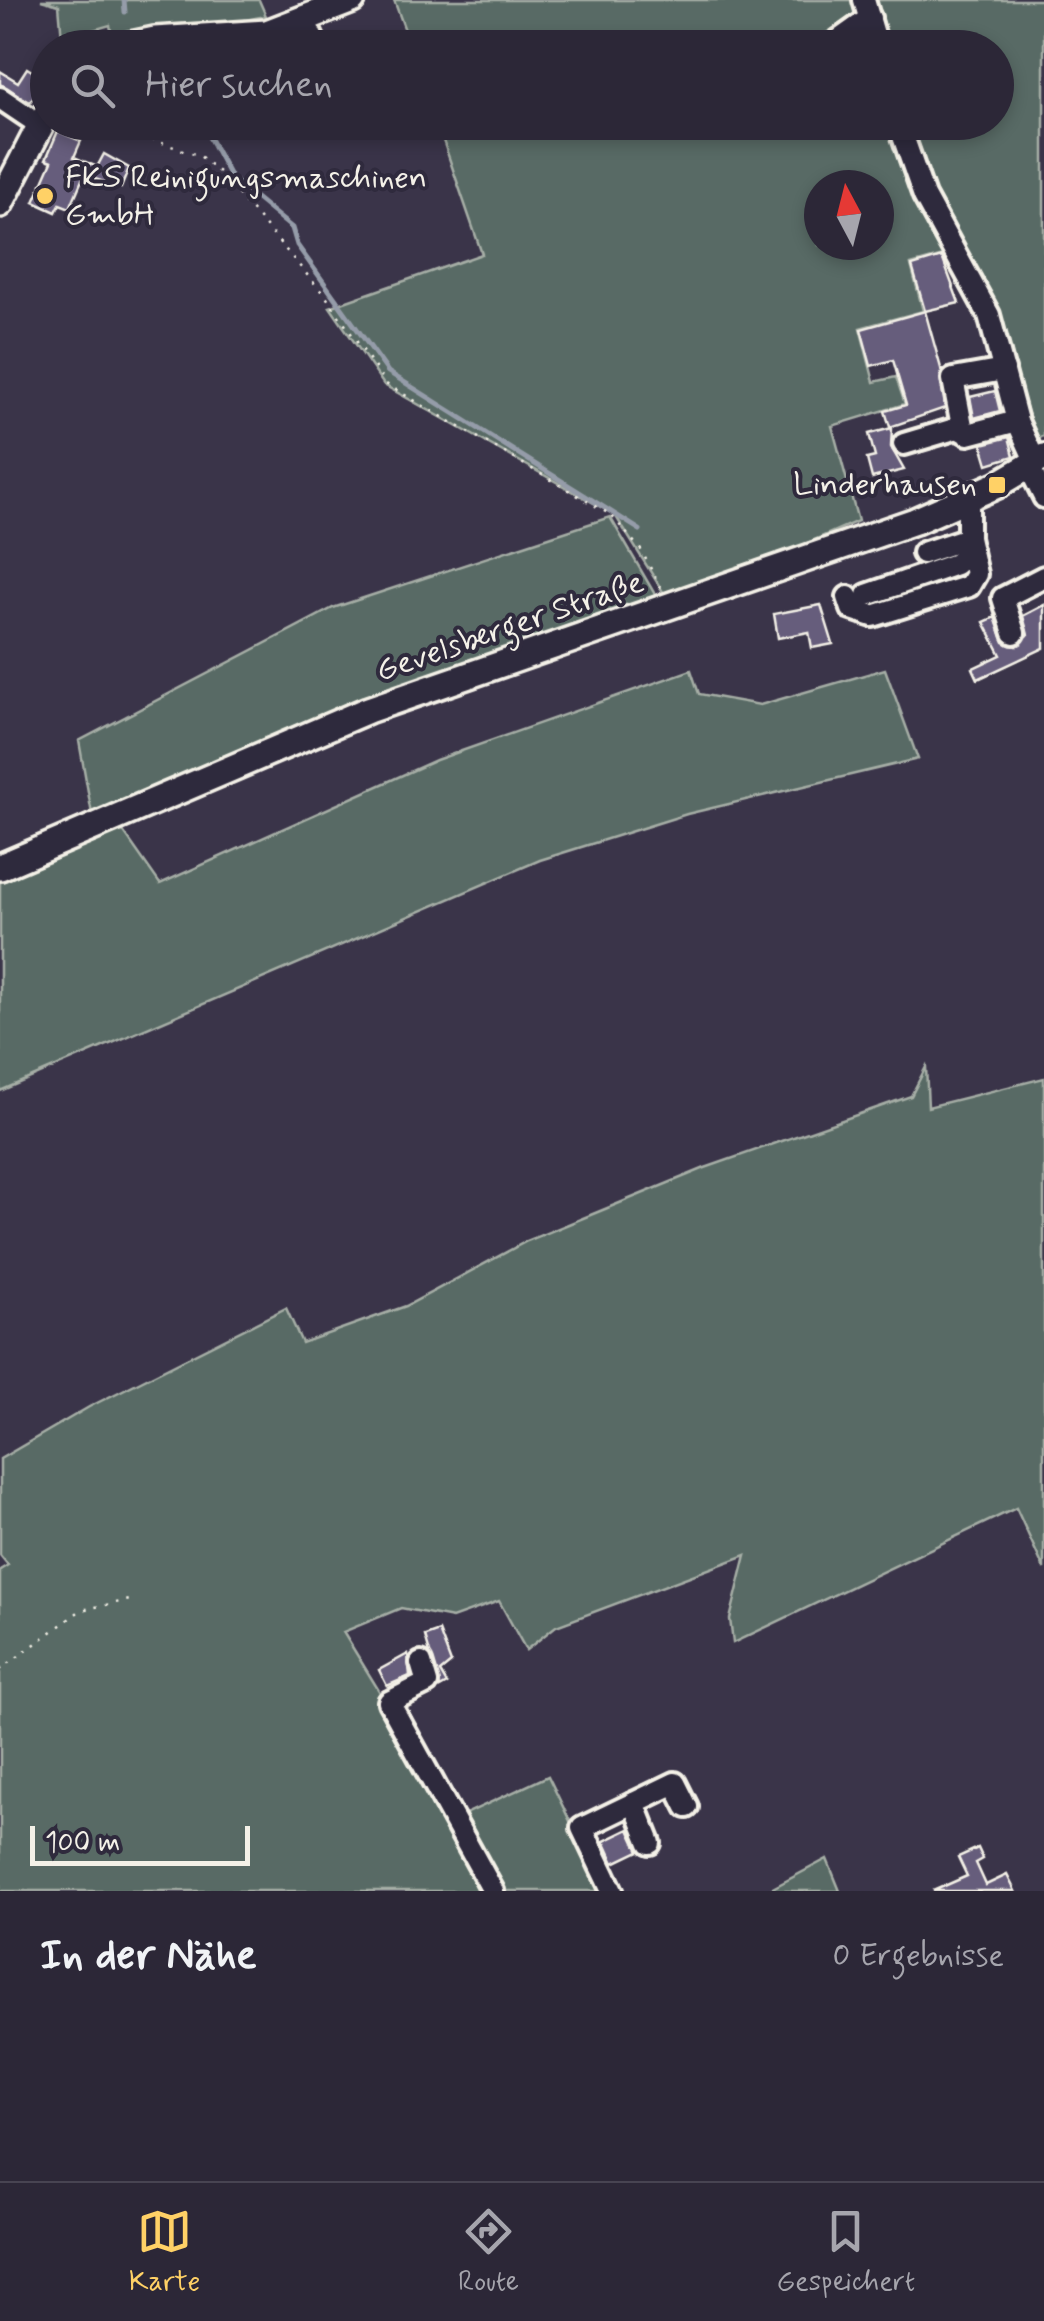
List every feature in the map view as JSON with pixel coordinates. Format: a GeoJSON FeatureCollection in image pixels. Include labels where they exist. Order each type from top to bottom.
{"type":"FeatureCollection","features":[{"type":"Feature","properties":{"kind":"main road"},"geometry":{"type":"LineString","coordinates":[[270,30],[305,21],[352,0]]}},
{"type":"Feature","properties":{"kind":"main road"},"geometry":{"type":"LineString","coordinates":[[0,204],[33,140]]}},
{"type":"Feature","properties":{"kind":"main road","name":"Gevelsberger Straße"},"geometry":{"type":"LineString","coordinates":[[0,867],[368,710],[968,499],[1036,462]]}},
{"type":"Feature","properties":{"kind":"street"},"geometry":{"type":"LineString","coordinates":[[846,30],[867,9]]}},
{"type":"Feature","properties":{"kind":"street"},"geometry":{"type":"LineString","coordinates":[[305,21],[309,30]]}},
{"type":"Feature","properties":{"kind":"street"},"geometry":{"type":"LineString","coordinates":[[0,98],[30,112]]}},
{"type":"Feature","properties":{"kind":"street"},"geometry":{"type":"LineString","coordinates":[[904,140],[924,196],[990,314],[1018,421],[1036,462],[1044,498]]}},
{"type":"Feature","properties":{"kind":"street"},"geometry":{"type":"LineString","coordinates":[[1004,370],[953,379],[962,427],[968,434],[1018,421]]}},
{"type":"Feature","properties":{"kind":"street"},"geometry":{"type":"LineString","coordinates":[[904,444],[962,427]]}},
{"type":"Feature","properties":{"kind":"street"},"geometry":{"type":"LineString","coordinates":[[857,596],[956,564],[969,544],[968,499]]}},
{"type":"Feature","properties":{"kind":"street"},"geometry":{"type":"LineString","coordinates":[[923,553],[969,544]]}},
{"type":"Feature","properties":{"kind":"street"},"geometry":{"type":"LineString","coordinates":[[1014,633],[1003,598],[1044,578]]}},
{"type":"Feature","properties":{"kind":"street"},"geometry":{"type":"LineString","coordinates":[[420,1663],[427,1683],[389,1702],[493,1891]]}},
{"type":"Feature","properties":{"kind":"street"},"geometry":{"type":"LineString","coordinates":[[612,1891],[582,1828],[674,1783],[687,1807]]}},
{"type":"Feature","properties":{"kind":"street"},"geometry":{"type":"LineString","coordinates":[[634,1803],[650,1842]]}},
{"type":"Feature","properties":{"kind":"path"},"geometry":{"type":"LineString","coordinates":[[154,140],[200,156],[219,172],[327,298],[386,384],[611,515],[641,550],[660,584],[666,608]]}},
{"type":"Feature","properties":{"kind":"path"},"geometry":{"type":"LineString","coordinates":[[0,1670],[80,1610],[135,1599]]}},
{"type":"Feature","properties":{"kind":"green space"},"geometry":{"type":"Polygon","coordinates":[[[41,0],[259,0],[266,16],[193,30],[111,30],[110,25],[93,30],[61,30],[59,5],[41,0]]]}},
{"type":"Feature","properties":{"kind":"green space"},"geometry":{"type":"Polygon","coordinates":[[[394,0],[1044,0],[1044,435],[1039,439],[1035,433],[996,307],[951,229],[947,255],[911,265],[923,311],[860,328],[874,382],[896,377],[905,404],[832,426],[858,521],[670,603],[615,515],[384,385],[330,307],[482,254],[443,140],[1014,140],[1014,30],[405,30],[394,0]]]}},
{"type":"Feature","properties":{"kind":"green space"},"geometry":{"type":"Polygon","coordinates":[[[610,517],[660,603],[93,820],[79,741],[333,608],[610,517]]]}},
{"type":"Feature","properties":{"kind":"green space"},"geometry":{"type":"Polygon","coordinates":[[[885,669],[918,759],[687,814],[540,860],[0,1091],[0,876],[118,824],[160,884],[436,760],[691,670],[699,694],[760,705],[885,669]]]}},
{"type":"Feature","properties":{"kind":"green space"},"geometry":{"type":"Polygon","coordinates":[[[926,1067],[928,1107],[1044,1078],[1044,1569],[1016,1508],[733,1643],[730,1619],[746,1555],[556,1626],[526,1650],[499,1601],[452,1618],[401,1608],[343,1632],[457,1818],[548,1776],[604,1891],[0,1891],[0,1570],[8,1565],[0,1555],[0,1459],[89,1407],[286,1308],[302,1343],[406,1306],[527,1241],[705,1168],[911,1096],[926,1067]]]}},
{"type":"Feature","properties":{"kind":"green space"},"geometry":{"type":"Polygon","coordinates":[[[827,1859],[840,1891],[767,1891],[827,1859]]]}},
{"type":"Feature","properties":{"kind":"building"},"geometry":{"type":"Polygon","coordinates":[[[27,68],[30,70],[30,102],[0,84],[0,71],[18,82],[27,68]]]}},
{"type":"Feature","properties":{"kind":"building"},"geometry":{"type":"Polygon","coordinates":[[[54,140],[79,140],[74,157],[97,167],[104,154],[129,168],[121,188],[84,175],[70,208],[60,204],[56,212],[34,202],[52,161],[46,159],[54,140]]]}},
{"type":"Feature","properties":{"kind":"building"},"geometry":{"type":"Polygon","coordinates":[[[942,257],[959,303],[925,311],[912,266],[942,257]]]}},
{"type":"Feature","properties":{"kind":"building"},"geometry":{"type":"Polygon","coordinates":[[[925,311],[942,372],[945,408],[890,427],[885,411],[906,405],[893,360],[871,366],[861,329],[925,311]]]}},
{"type":"Feature","properties":{"kind":"building"},"geometry":{"type":"Polygon","coordinates":[[[995,391],[1000,411],[974,418],[970,397],[995,391]]]}},
{"type":"Feature","properties":{"kind":"building"},"geometry":{"type":"Polygon","coordinates":[[[892,428],[891,447],[904,470],[872,478],[867,459],[875,457],[869,434],[892,428]]]}},
{"type":"Feature","properties":{"kind":"building"},"geometry":{"type":"Polygon","coordinates":[[[1009,437],[1014,456],[988,464],[982,444],[1009,437]]]}},
{"type":"Feature","properties":{"kind":"building"},"geometry":{"type":"Polygon","coordinates":[[[821,605],[833,644],[812,648],[809,632],[778,638],[774,614],[821,605]]]}},
{"type":"Feature","properties":{"kind":"building"},"geometry":{"type":"Polygon","coordinates":[[[1044,605],[1044,648],[978,679],[973,668],[1001,655],[984,622],[995,617],[1004,642],[1017,646],[1028,635],[1023,616],[1044,605]]]}},
{"type":"Feature","properties":{"kind":"building"},"geometry":{"type":"Polygon","coordinates":[[[439,1631],[451,1663],[440,1672],[447,1684],[440,1688],[425,1636],[439,1631]]]}},
{"type":"Feature","properties":{"kind":"building"},"geometry":{"type":"Polygon","coordinates":[[[408,1654],[410,1676],[387,1686],[379,1670],[408,1654]]]}},
{"type":"Feature","properties":{"kind":"building"},"geometry":{"type":"Polygon","coordinates":[[[629,1829],[639,1851],[614,1863],[604,1841],[629,1829]]]}},
{"type":"Feature","properties":{"kind":"building"},"geometry":{"type":"Polygon","coordinates":[[[978,1848],[983,1859],[976,1863],[986,1885],[1007,1875],[1015,1891],[933,1891],[967,1876],[958,1857],[978,1848]]]}},
{"type":"Feature","properties":{"kind":"waterway"},"geometry":{"type":"LineString","coordinates":[[124,0],[125,12]]}},
{"type":"Feature","properties":{"kind":"waterway"},"geometry":{"type":"LineString","coordinates":[[211,140],[231,178],[292,228],[297,245],[388,372],[640,530]]}},
{"type":"Feature","properties":{"kind":"place","name":"FKS Reinigungsmaschinen GmbH"},"geometry":{"type":"Point","coordinates":[45,196]}},
{"type":"Feature","properties":{"kind":"place","name":"Linderhausen"},"geometry":{"type":"Point","coordinates":[997,485]}}]}
